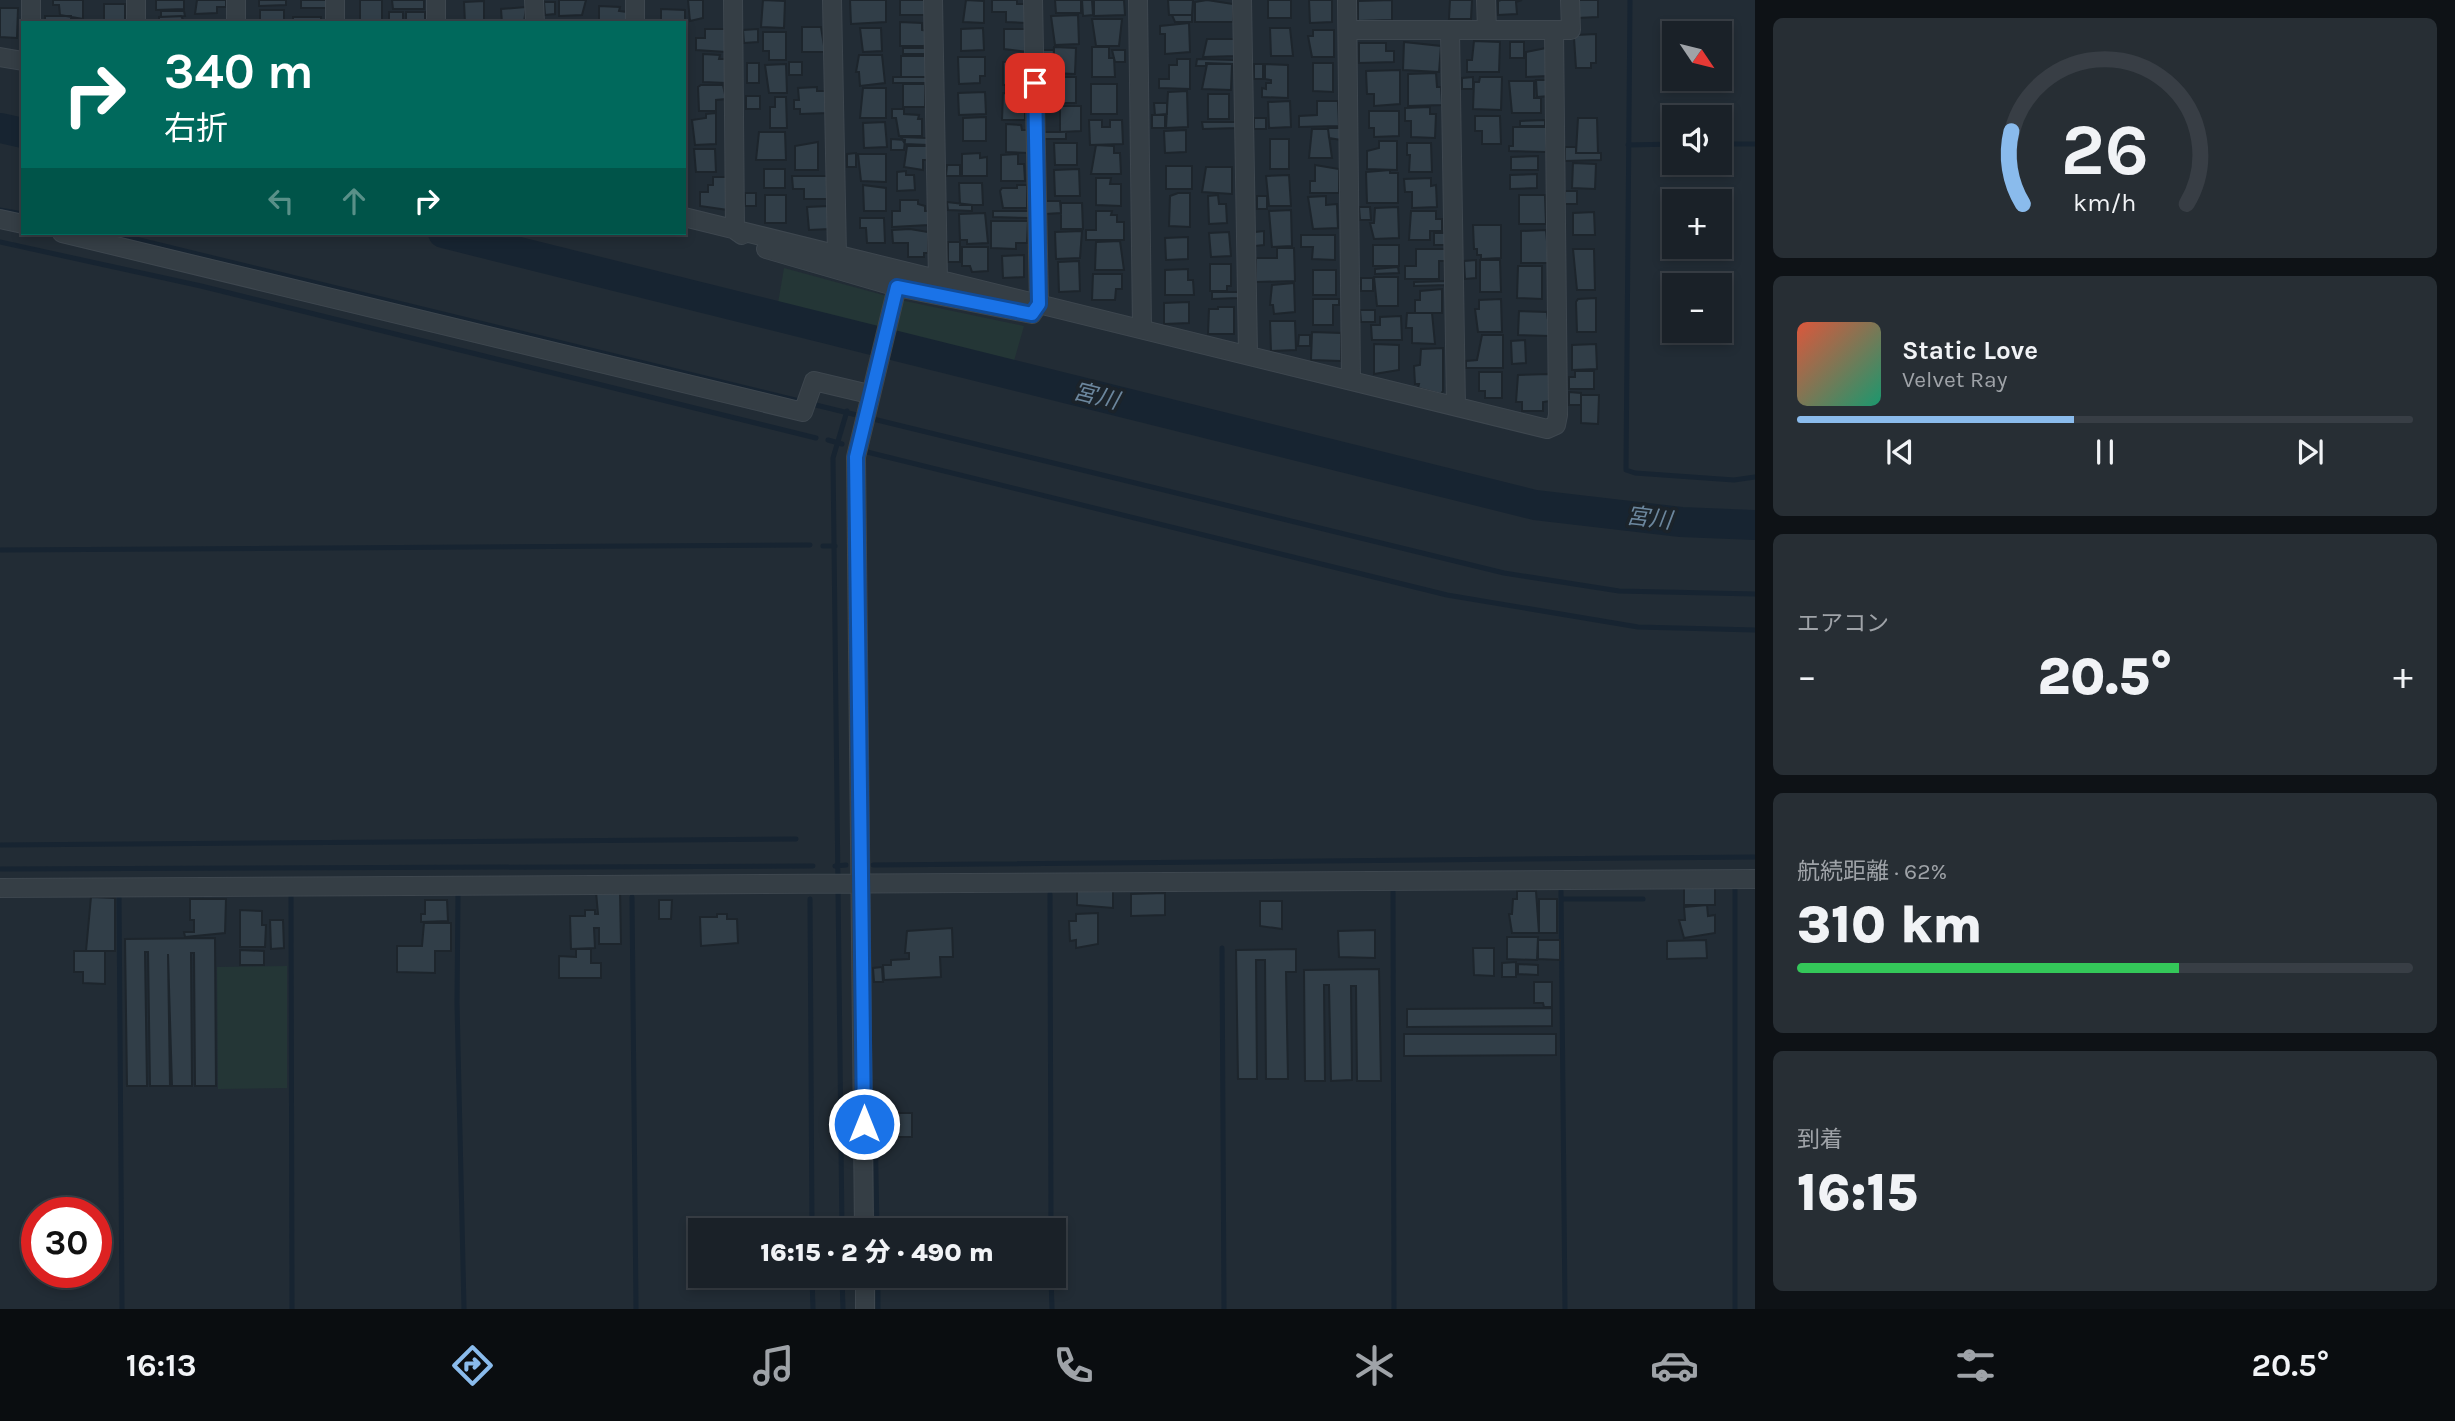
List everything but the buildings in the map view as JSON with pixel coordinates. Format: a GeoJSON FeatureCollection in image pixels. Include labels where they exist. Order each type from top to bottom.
{"type":"FeatureCollection","features":[{"type":"Feature","properties":{"kind":"street"},"geometry":{"type":"LineString","coordinates":[[31,0],[31,21]]}},
{"type":"Feature","properties":{"kind":"street"},"geometry":{"type":"LineString","coordinates":[[136,0],[136,21]]}},
{"type":"Feature","properties":{"kind":"street"},"geometry":{"type":"LineString","coordinates":[[236,0],[236,21]]}},
{"type":"Feature","properties":{"kind":"street"},"geometry":{"type":"LineString","coordinates":[[335,0],[335,21]]}},
{"type":"Feature","properties":{"kind":"street"},"geometry":{"type":"LineString","coordinates":[[436,0],[436,21]]}},
{"type":"Feature","properties":{"kind":"street"},"geometry":{"type":"LineString","coordinates":[[534,0],[535,21]]}},
{"type":"Feature","properties":{"kind":"street"},"geometry":{"type":"LineString","coordinates":[[635,0],[635,21]]}},
{"type":"Feature","properties":{"kind":"street"},"geometry":{"type":"LineString","coordinates":[[733,0],[735,230]]}},
{"type":"Feature","properties":{"kind":"street"},"geometry":{"type":"LineString","coordinates":[[832,0],[837,255]]}},
{"type":"Feature","properties":{"kind":"street"},"geometry":{"type":"LineString","coordinates":[[933,0],[938,281]]}},
{"type":"Feature","properties":{"kind":"street"},"geometry":{"type":"LineString","coordinates":[[735,230],[763,248],[896,291],[1032,314],[1039,304],[1033,0]]}},
{"type":"Feature","properties":{"kind":"street"},"geometry":{"type":"LineString","coordinates":[[1138,0],[1142,328]]}},
{"type":"Feature","properties":{"kind":"street"},"geometry":{"type":"LineString","coordinates":[[1242,0],[1248,354]]}},
{"type":"Feature","properties":{"kind":"street"},"geometry":{"type":"LineString","coordinates":[[1347,0],[1351,380]]}},
{"type":"Feature","properties":{"kind":"street"},"geometry":{"type":"LineString","coordinates":[[1486,0],[1487,30]]}},
{"type":"Feature","properties":{"kind":"street"},"geometry":{"type":"LineString","coordinates":[[1348,30],[1571,30],[1570,0]]}},
{"type":"Feature","properties":{"kind":"street"},"geometry":{"type":"LineString","coordinates":[[686,218],[1547,429],[1556,425],[1558,415],[1554,30]]}},
{"type":"Feature","properties":{"kind":"street"},"geometry":{"type":"LineString","coordinates":[[1450,32],[1456,406]]}},
{"type":"Feature","properties":{"kind":"street"},"geometry":{"type":"LineString","coordinates":[[0,57],[21,61]]}},
{"type":"Feature","properties":{"kind":"street"},"geometry":{"type":"LineString","coordinates":[[0,219],[21,224]]}},
{"type":"Feature","properties":{"kind":"street"},"geometry":{"type":"LineString","coordinates":[[70,235],[803,412],[814,381],[867,405]]}},
{"type":"Feature","properties":{"kind":"street"},"geometry":{"type":"LineString","coordinates":[[863,1218],[847,885],[856,457],[896,291]]}},
{"type":"Feature","properties":{"kind":"street"},"geometry":{"type":"LineString","coordinates":[[0,888],[1755,879]]}},
{"type":"Feature","properties":{"kind":"street"},"geometry":{"type":"LineString","coordinates":[[865,1288],[865,1309]]}},
{"type":"Feature","properties":{"kind":"shaded area"},"geometry":{"type":"Polygon","coordinates":[[[784,268],[905,301],[1024,326],[1014,361],[778,303],[784,268]]]}},
{"type":"Feature","properties":{"kind":"shaded area"},"geometry":{"type":"Polygon","coordinates":[[[287,966],[287,1088],[218,1089],[217,967],[287,966]]]}},
{"type":"Feature","properties":{"kind":"waterway"},"geometry":{"type":"LineString","coordinates":[[1630,0],[1626,470],[1635,473],[1734,480],[1755,477]]}},
{"type":"Feature","properties":{"kind":"waterway","name":"宮川"},"geometry":{"type":"LineString","coordinates":[[0,128],[21,133]]}},
{"type":"Feature","properties":{"kind":"waterway"},"geometry":{"type":"LineString","coordinates":[[1628,145],[1662,144]]}},
{"type":"Feature","properties":{"kind":"waterway"},"geometry":{"type":"LineString","coordinates":[[1732,144],[1755,144]]}},
{"type":"Feature","properties":{"kind":"waterway"},"geometry":{"type":"LineString","coordinates":[[0,210],[21,214]]}},
{"type":"Feature","properties":{"kind":"waterway"},"geometry":{"type":"LineString","coordinates":[[119,235],[1504,573],[1619,591],[1755,594]]}},
{"type":"Feature","properties":{"kind":"waterway","name":"宮川"},"geometry":{"type":"LineString","coordinates":[[451,235],[1535,505],[1681,522],[1755,525]]}},
{"type":"Feature","properties":{"kind":"waterway"},"geometry":{"type":"LineString","coordinates":[[0,242],[201,286],[816,438]]}},
{"type":"Feature","properties":{"kind":"waterway"},"geometry":{"type":"LineString","coordinates":[[842,1218],[833,458],[847,411]]}},
{"type":"Feature","properties":{"kind":"waterway"},"geometry":{"type":"LineString","coordinates":[[828,440],[842,444]]}},
{"type":"Feature","properties":{"kind":"waterway"},"geometry":{"type":"LineString","coordinates":[[867,452],[1447,595],[1638,627],[1755,630]]}},
{"type":"Feature","properties":{"kind":"waterway"},"geometry":{"type":"LineString","coordinates":[[0,550],[810,545]]}},
{"type":"Feature","properties":{"kind":"waterway"},"geometry":{"type":"LineString","coordinates":[[823,546],[835,546]]}},
{"type":"Feature","properties":{"kind":"waterway"},"geometry":{"type":"LineString","coordinates":[[0,845],[796,839]]}},
{"type":"Feature","properties":{"kind":"waterway"},"geometry":{"type":"LineString","coordinates":[[873,865],[1755,857]]}},
{"type":"Feature","properties":{"kind":"waterway"},"geometry":{"type":"LineString","coordinates":[[835,866],[846,865]]}},
{"type":"Feature","properties":{"kind":"waterway"},"geometry":{"type":"LineString","coordinates":[[0,869],[813,866]]}},
{"type":"Feature","properties":{"kind":"waterway"},"geometry":{"type":"LineString","coordinates":[[1735,888],[1735,1309]]}},
{"type":"Feature","properties":{"kind":"waterway"},"geometry":{"type":"LineString","coordinates":[[1393,891],[1394,1309]]}},
{"type":"Feature","properties":{"kind":"waterway"},"geometry":{"type":"LineString","coordinates":[[1561,891],[1565,1309]]}},
{"type":"Feature","properties":{"kind":"waterway"},"geometry":{"type":"LineString","coordinates":[[1050,894],[1051,1218]]}},
{"type":"Feature","properties":{"kind":"waterway"},"geometry":{"type":"LineString","coordinates":[[291,896],[292,1309]]}},
{"type":"Feature","properties":{"kind":"waterway"},"geometry":{"type":"LineString","coordinates":[[458,896],[457,1003],[464,1309]]}},
{"type":"Feature","properties":{"kind":"waterway"},"geometry":{"type":"LineString","coordinates":[[119,897],[122,1309]]}},
{"type":"Feature","properties":{"kind":"waterway"},"geometry":{"type":"LineString","coordinates":[[632,897],[636,1309]]}},
{"type":"Feature","properties":{"kind":"waterway"},"geometry":{"type":"LineString","coordinates":[[810,899],[812,1218]]}},
{"type":"Feature","properties":{"kind":"waterway"},"geometry":{"type":"LineString","coordinates":[[1561,899],[1643,899]]}},
{"type":"Feature","properties":{"kind":"waterway"},"geometry":{"type":"LineString","coordinates":[[1222,948],[1224,1309]]}},
{"type":"Feature","properties":{"kind":"waterway"},"geometry":{"type":"LineString","coordinates":[[875,1122],[877,1218]]}},
{"type":"Feature","properties":{"kind":"waterway"},"geometry":{"type":"LineString","coordinates":[[812,1288],[813,1309]]}},
{"type":"Feature","properties":{"kind":"waterway"},"geometry":{"type":"LineString","coordinates":[[842,1288],[843,1309]]}},
{"type":"Feature","properties":{"kind":"waterway"},"geometry":{"type":"LineString","coordinates":[[878,1288],[878,1309]]}},
{"type":"Feature","properties":{"kind":"waterway"},"geometry":{"type":"LineString","coordinates":[[1051,1288],[1052,1309]]}},
{"type":"Feature","properties":{"kind":"route"},"geometry":{"type":"LineString","coordinates":[[864,1124],[856,457],[858,444],[897,287],[1032,314],[1039,304],[1035,83]]}}]}
